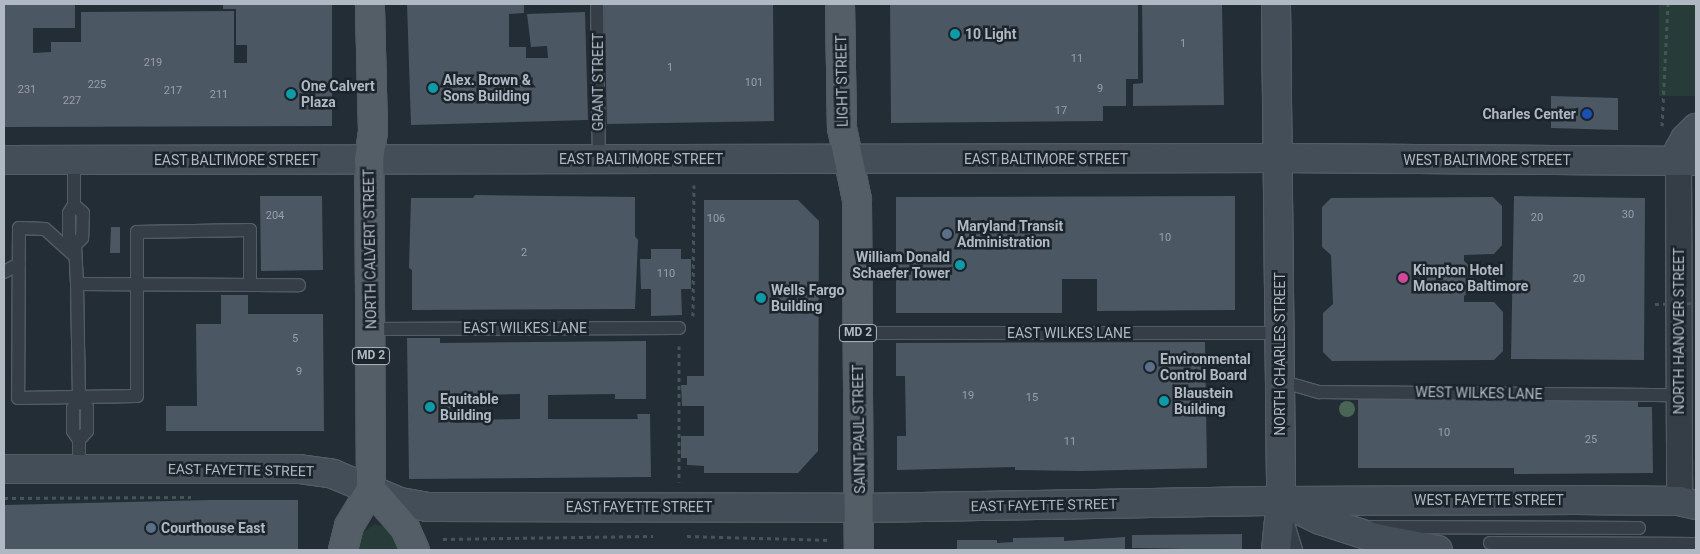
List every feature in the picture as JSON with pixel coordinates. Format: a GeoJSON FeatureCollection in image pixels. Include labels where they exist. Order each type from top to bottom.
{"type":"FeatureCollection","features":[{"type":"Feature","properties":{"kind":"main road","name":"MD 2"},"geometry":{"type":"LineString","coordinates":[[369,160],[373,131],[370,4]]}},
{"type":"Feature","properties":{"kind":"main road","name":"LIGHT STREET"},"geometry":{"type":"LineString","coordinates":[[840,4],[842,128],[848,159]]}},
{"type":"Feature","properties":{"kind":"main road","name":"NORTH CHARLES STREET"},"geometry":{"type":"LineString","coordinates":[[1276,4],[1281,501],[1276,550]]}},
{"type":"Feature","properties":{"kind":"main road"},"geometry":{"type":"LineString","coordinates":[[1687,161],[1679,150],[1685,139],[1696,128]]}},
{"type":"Feature","properties":{"kind":"main road","name":"EAST BALTIMORE STREET"},"geometry":{"type":"LineString","coordinates":[[4,160],[1278,158]]}},
{"type":"Feature","properties":{"kind":"main road","name":"WEST BALTIMORE STREET"},"geometry":{"type":"LineString","coordinates":[[1278,158],[1687,161]]}},
{"type":"Feature","properties":{"kind":"main road","name":"SAINT PAUL STREET"},"geometry":{"type":"LineString","coordinates":[[848,159],[857,200],[859,550]]}},
{"type":"Feature","properties":{"kind":"main road","name":"NORTH CALVERT STREET"},"geometry":{"type":"LineString","coordinates":[[369,160],[371,489]]}},
{"type":"Feature","properties":{"kind":"main road","name":"EAST FAYETTE STREET"},"geometry":{"type":"LineString","coordinates":[[4,469],[299,469],[333,474],[400,502],[427,507],[860,508],[1281,501]]}},
{"type":"Feature","properties":{"kind":"main road"},"geometry":{"type":"LineString","coordinates":[[343,550],[349,526],[371,489],[405,528],[415,550]]}},
{"type":"Feature","properties":{"kind":"main road"},"geometry":{"type":"LineString","coordinates":[[1281,501],[1341,527],[1375,538],[1438,550]]}},
{"type":"Feature","properties":{"kind":"main road","name":"WEST FAYETTE STREET"},"geometry":{"type":"LineString","coordinates":[[1281,501],[1688,503]]}},
{"type":"Feature","properties":{"kind":"street","name":"NORTH HANOVER STREET"},"geometry":{"type":"LineString","coordinates":[[1687,161],[1680,395],[1688,503]]}},
{"type":"Feature","properties":{"kind":"lane","name":"GRANT STREET"},"geometry":{"type":"LineString","coordinates":[[598,4],[599,160]]}},
{"type":"Feature","properties":{"kind":"lane"},"geometry":{"type":"LineString","coordinates":[[74,160],[74,206],[68,213],[68,228],[75,250],[79,398],[73,408],[73,431],[79,440],[79,469]]}},
{"type":"Feature","properties":{"kind":"lane"},"geometry":{"type":"LineString","coordinates":[[75,250],[45,229],[19,228],[18,398],[137,396],[137,232],[250,230],[250,284]]}},
{"type":"Feature","properties":{"kind":"lane"},"geometry":{"type":"LineString","coordinates":[[4,272],[19,264]]}},
{"type":"Feature","properties":{"kind":"lane"},"geometry":{"type":"LineString","coordinates":[[76,284],[299,285]]}},
{"type":"Feature","properties":{"kind":"lane","name":"EAST WILKES LANE"},"geometry":{"type":"LineString","coordinates":[[371,329],[679,328]]}},
{"type":"Feature","properties":{"kind":"lane","name":"EAST WILKES LANE"},"geometry":{"type":"LineString","coordinates":[[858,333],[1280,333]]}},
{"type":"Feature","properties":{"kind":"lane","name":"WEST WILKES LANE"},"geometry":{"type":"LineString","coordinates":[[1280,381],[1319,392],[1680,395]]}},
{"type":"Feature","properties":{"kind":"lane"},"geometry":{"type":"LineString","coordinates":[[1281,501],[1296,550]]}},
{"type":"Feature","properties":{"kind":"lane"},"geometry":{"type":"LineString","coordinates":[[1341,527],[1638,528]]}},
{"type":"Feature","properties":{"kind":"lane"},"geometry":{"type":"LineString","coordinates":[[1490,543],[1696,544]]}},
{"type":"Feature","properties":{"kind":"path"},"geometry":{"type":"LineString","coordinates":[[1662,129],[1668,4]]}},
{"type":"Feature","properties":{"kind":"path"},"geometry":{"type":"LineString","coordinates":[[1655,304],[1696,303]]}},
{"type":"Feature","properties":{"kind":"path"},"geometry":{"type":"LineString","coordinates":[[443,539],[660,536]]}},
{"type":"Feature","properties":{"kind":"path"},"geometry":{"type":"LineString","coordinates":[[679,536],[831,540]]}},
{"type":"Feature","properties":{"kind":"green space"},"geometry":{"type":"Polygon","coordinates":[[[1659,4],[1696,4],[1696,96],[1659,96],[1659,4]]]}},
{"type":"Feature","properties":{"kind":"green space"},"geometry":{"type":"Polygon","coordinates":[[[375,524],[394,530],[405,550],[356,550],[362,533],[375,524]]]}},
{"type":"Feature","properties":{"kind":"building"},"geometry":{"type":"Polygon","coordinates":[[[4,4],[75,4],[75,28],[33,28],[33,53],[51,52],[51,42],[81,42],[81,12],[234,11],[234,63],[247,63],[247,45],[236,45],[236,9],[223,9],[223,4],[332,4],[332,126],[4,127],[4,4]]]}},
{"type":"Feature","properties":{"kind":"building"},"geometry":{"type":"Polygon","coordinates":[[[407,4],[524,4],[524,13],[509,14],[509,47],[526,47],[526,58],[548,58],[547,46],[531,47],[527,14],[585,12],[588,120],[411,125],[407,4]]]}},
{"type":"Feature","properties":{"kind":"building"},"geometry":{"type":"Polygon","coordinates":[[[604,4],[773,4],[774,121],[607,124],[604,4]]]}},
{"type":"Feature","properties":{"kind":"building"},"geometry":{"type":"Polygon","coordinates":[[[890,4],[1138,4],[1138,79],[1126,79],[1126,106],[1103,106],[1103,121],[891,123],[890,4]]]}},
{"type":"Feature","properties":{"kind":"building"},"geometry":{"type":"Polygon","coordinates":[[[1142,4],[1222,4],[1224,105],[1133,106],[1133,84],[1143,83],[1142,4]]]}},
{"type":"Feature","properties":{"kind":"building"},"geometry":{"type":"Polygon","coordinates":[[[1551,96],[1618,98],[1618,130],[1551,128],[1551,96]]]}},
{"type":"Feature","properties":{"kind":"building"},"geometry":{"type":"Polygon","coordinates":[[[475,195],[635,197],[635,236],[638,240],[635,309],[412,310],[412,270],[409,268],[411,198],[473,198],[475,195]]]}},
{"type":"Feature","properties":{"kind":"building"},"geometry":{"type":"Polygon","coordinates":[[[260,196],[322,196],[323,270],[261,271],[260,196]]]}},
{"type":"Feature","properties":{"kind":"building"},"geometry":{"type":"Polygon","coordinates":[[[1235,196],[1235,310],[1097,311],[1097,279],[1062,279],[1062,313],[896,313],[896,197],[1235,196]]]}},
{"type":"Feature","properties":{"kind":"building"},"geometry":{"type":"Polygon","coordinates":[[[1514,196],[1645,198],[1644,360],[1511,359],[1514,196]]]}},
{"type":"Feature","properties":{"kind":"building","name":"Kimpton Hotel Monaco Baltimore"},"geometry":{"type":"Polygon","coordinates":[[[1493,197],[1502,206],[1502,245],[1494,254],[1464,255],[1464,261],[1474,270],[1474,287],[1464,296],[1464,302],[1494,302],[1503,312],[1503,351],[1494,360],[1332,361],[1323,352],[1323,313],[1333,304],[1331,255],[1322,247],[1322,207],[1331,198],[1493,197]]]}},
{"type":"Feature","properties":{"kind":"building","name":"Wells Fargo Building"},"geometry":{"type":"Polygon","coordinates":[[[704,200],[798,200],[819,221],[818,451],[798,473],[704,473],[704,466],[687,465],[687,458],[681,458],[681,436],[704,436],[704,406],[682,406],[681,385],[687,385],[687,376],[704,376],[704,200]]]}},
{"type":"Feature","properties":{"kind":"building"},"geometry":{"type":"Polygon","coordinates":[[[111,227],[120,227],[120,253],[110,253],[111,227]]]}},
{"type":"Feature","properties":{"kind":"building"},"geometry":{"type":"Polygon","coordinates":[[[651,249],[681,249],[681,259],[691,259],[691,289],[681,289],[682,315],[651,316],[651,289],[641,289],[640,259],[651,259],[651,249]]]}},
{"type":"Feature","properties":{"kind":"building"},"geometry":{"type":"Polygon","coordinates":[[[221,295],[248,295],[248,314],[323,314],[324,431],[166,431],[166,406],[197,406],[196,324],[221,324],[221,295]]]}},
{"type":"Feature","properties":{"kind":"building","name":"Equitable Building"},"geometry":{"type":"Polygon","coordinates":[[[407,338],[440,338],[440,343],[646,341],[646,399],[615,399],[615,394],[548,395],[548,419],[638,419],[637,414],[650,414],[651,477],[409,479],[407,338]],[[520,394],[453,396],[453,420],[520,419],[520,394]]]}},
{"type":"Feature","properties":{"kind":"building"},"geometry":{"type":"Polygon","coordinates":[[[1205,342],[1207,468],[1081,471],[1015,470],[1015,467],[897,470],[897,436],[906,436],[905,376],[896,376],[896,343],[1205,342]]]}},
{"type":"Feature","properties":{"kind":"building"},"geometry":{"type":"Polygon","coordinates":[[[1638,398],[1638,407],[1652,407],[1653,473],[1514,474],[1514,468],[1358,468],[1358,399],[1638,398]]]}},
{"type":"Feature","properties":{"kind":"building","name":"Courthouse East"},"geometry":{"type":"Polygon","coordinates":[[[298,500],[298,550],[4,550],[4,505],[298,500]]]}},
{"type":"Feature","properties":{"kind":"building"},"geometry":{"type":"Polygon","coordinates":[[[1242,534],[1242,550],[1132,548],[1132,535],[1242,534]]]}},
{"type":"Feature","properties":{"kind":"building"},"geometry":{"type":"Polygon","coordinates":[[[1064,537],[1064,541],[1125,537],[1125,550],[957,550],[957,540],[997,540],[997,543],[1013,542],[1013,538],[1064,537]]]}},
{"type":"Feature","properties":{"kind":"place","name":"10 Light"},"geometry":{"type":"Point","coordinates":[955,34]}},
{"type":"Feature","properties":{"kind":"place","name":"Alex. Brown & Sons Building"},"geometry":{"type":"Point","coordinates":[433,88]}},
{"type":"Feature","properties":{"kind":"place","name":"One Calvert Plaza"},"geometry":{"type":"Point","coordinates":[291,94]}},
{"type":"Feature","properties":{"kind":"place","name":"Charles Center"},"geometry":{"type":"Point","coordinates":[1587,114]}},
{"type":"Feature","properties":{"kind":"place","name":"Maryland Transit Administration"},"geometry":{"type":"Point","coordinates":[947,234]}},
{"type":"Feature","properties":{"kind":"place","name":"William Donald Schaefer Tower"},"geometry":{"type":"Point","coordinates":[960,265]}},
{"type":"Feature","properties":{"kind":"place","name":"Kimpton Hotel Monaco Baltimore"},"geometry":{"type":"Point","coordinates":[1403,278]}},
{"type":"Feature","properties":{"kind":"place","name":"Wells Fargo Building"},"geometry":{"type":"Point","coordinates":[761,298]}},
{"type":"Feature","properties":{"kind":"place","name":"Environmental Control Board"},"geometry":{"type":"Point","coordinates":[1150,367]}},
{"type":"Feature","properties":{"kind":"place","name":"Blaustein Building"},"geometry":{"type":"Point","coordinates":[1164,401]}},
{"type":"Feature","properties":{"kind":"place","name":"Equitable Building"},"geometry":{"type":"Point","coordinates":[430,407]}},
{"type":"Feature","properties":{"kind":"place","name":"Courthouse East"},"geometry":{"type":"Point","coordinates":[151,528]}}]}
